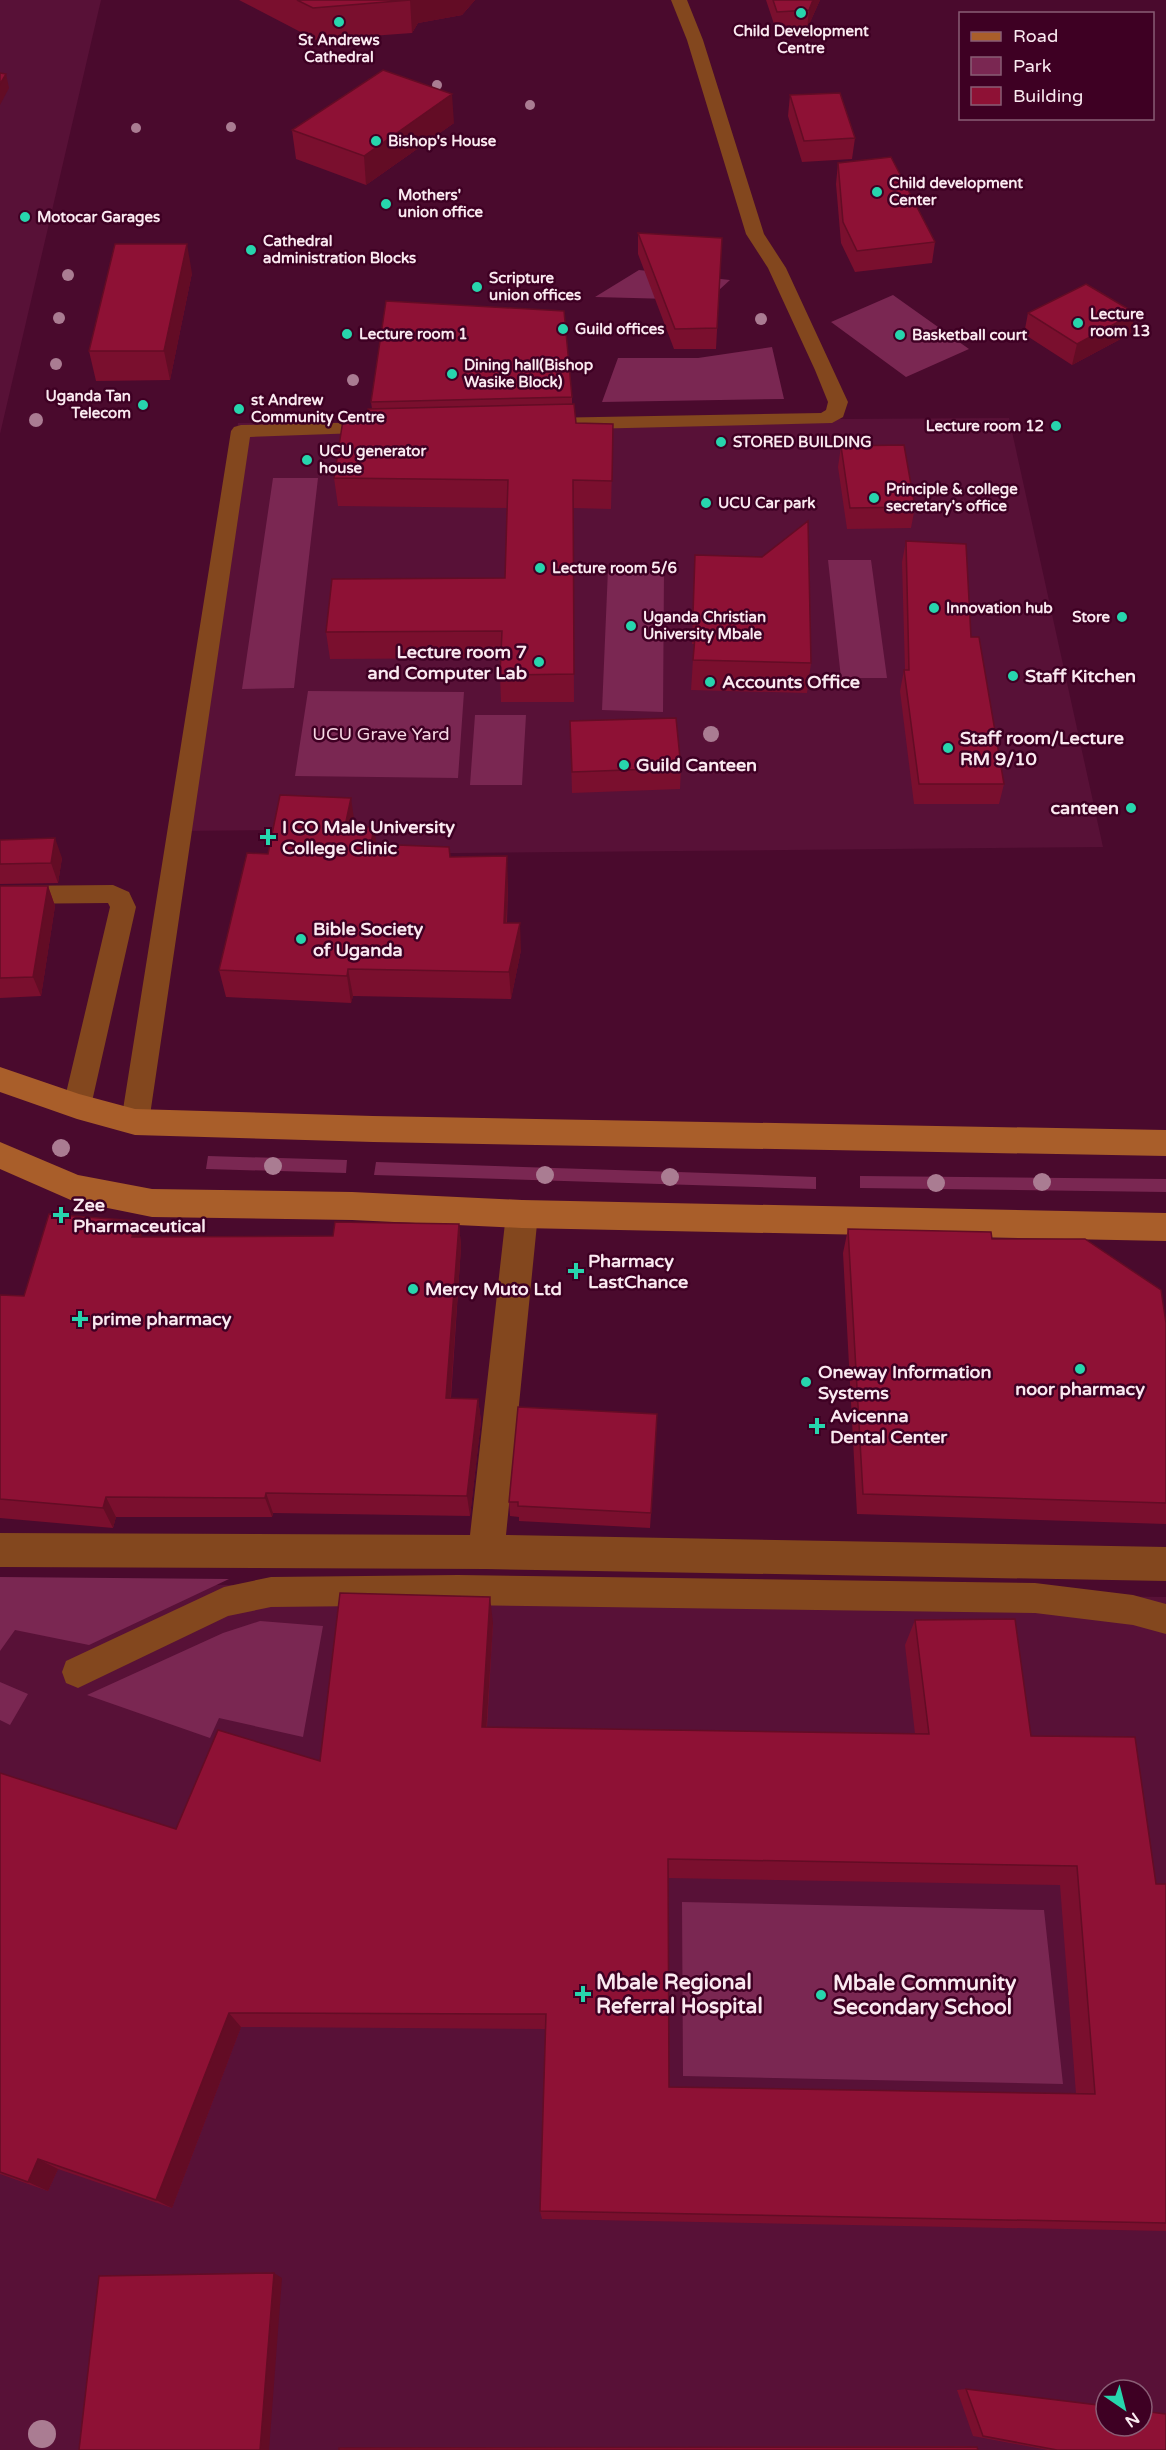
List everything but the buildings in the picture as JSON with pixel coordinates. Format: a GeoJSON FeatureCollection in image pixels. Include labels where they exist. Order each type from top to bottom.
{"type":"FeatureCollection","features":[{"type":"Feature","properties":{"kind":"main road"},"geometry":{"type":"LineString","coordinates":[[0,1079],[77,1106],[135,1122],[373,1129],[1166,1143]]}},
{"type":"Feature","properties":{"kind":"main road"},"geometry":{"type":"LineString","coordinates":[[0,1155],[73,1188],[152,1203],[352,1206],[522,1214],[1166,1227]]}},
{"type":"Feature","properties":{"kind":"street"},"geometry":{"type":"LineString","coordinates":[[486,1552],[522,1214]]}},
{"type":"Feature","properties":{"kind":"street"},"geometry":{"type":"LineString","coordinates":[[0,1550],[486,1552],[1166,1564]]}},
{"type":"Feature","properties":{"kind":"lane"},"geometry":{"type":"LineString","coordinates":[[525,425],[825,418],[836,413],[838,402],[825,370],[777,268],[755,234],[695,40],[679,0]]}},
{"type":"Feature","properties":{"kind":"lane"},"geometry":{"type":"LineString","coordinates":[[135,1122],[242,431],[394,428]]}},
{"type":"Feature","properties":{"kind":"lane"},"geometry":{"type":"LineString","coordinates":[[0,895],[113,894],[120,898],[123,907],[77,1106]]}},
{"type":"Feature","properties":{"kind":"lane"},"geometry":{"type":"LineString","coordinates":[[78,1672],[224,1602],[272,1592],[458,1590],[1035,1598],[1133,1610],[1166,1619]]}},
{"type":"Feature","properties":{"kind":"shaded area","name":"Motocar Garages"},"geometry":{"type":"Polygon","coordinates":[[[0,0],[101,0],[0,434],[0,0]]]}},
{"type":"Feature","properties":{"kind":"shaded area","name":"Uganda Christian University Mbale"},"geometry":{"type":"Polygon","coordinates":[[[1009,418],[1103,847],[350,854],[379,829],[174,831],[238,423],[1009,418]]]}},
{"type":"Feature","properties":{"kind":"shaded area","name":"Mbale Regional Referral Hospital"},"geometry":{"type":"Polygon","coordinates":[[[0,1582],[1166,1597],[1166,2450],[0,2450],[0,1582]]]}},
{"type":"Feature","properties":{"kind":"green space"},"geometry":{"type":"Polygon","coordinates":[[[639,270],[730,280],[708,300],[595,297],[639,270]]]}},
{"type":"Feature","properties":{"kind":"green space","name":"Basketball court"},"geometry":{"type":"Polygon","coordinates":[[[893,295],[969,349],[906,377],[831,322],[893,295]]]}},
{"type":"Feature","properties":{"kind":"green space"},"geometry":{"type":"Polygon","coordinates":[[[772,347],[784,399],[602,402],[618,358],[698,358],[772,347]]]}},
{"type":"Feature","properties":{"kind":"green space"},"geometry":{"type":"Polygon","coordinates":[[[273,478],[318,478],[294,688],[242,689],[273,478]]]}},
{"type":"Feature","properties":{"kind":"green space"},"geometry":{"type":"Polygon","coordinates":[[[828,560],[871,560],[887,678],[841,678],[828,560]]]}},
{"type":"Feature","properties":{"kind":"green space"},"geometry":{"type":"Polygon","coordinates":[[[608,569],[664,570],[663,712],[602,710],[608,569]]]}},
{"type":"Feature","properties":{"kind":"green space","name":"UCU Grave Yard"},"geometry":{"type":"Polygon","coordinates":[[[308,691],[464,692],[458,778],[295,776],[308,691]]]}},
{"type":"Feature","properties":{"kind":"green space"},"geometry":{"type":"Polygon","coordinates":[[[475,715],[526,715],[522,785],[470,785],[475,715]]]}},
{"type":"Feature","properties":{"kind":"green space"},"geometry":{"type":"Polygon","coordinates":[[[208,1156],[347,1160],[346,1173],[206,1169],[208,1156]]]}},
{"type":"Feature","properties":{"kind":"green space"},"geometry":{"type":"Polygon","coordinates":[[[376,1162],[677,1172],[677,1181],[678,1172],[816,1177],[816,1189],[374,1175],[376,1162]]]}},
{"type":"Feature","properties":{"kind":"green space"},"geometry":{"type":"Polygon","coordinates":[[[860,1176],[1166,1179],[1166,1192],[860,1188],[860,1176]]]}},
{"type":"Feature","properties":{"kind":"green space"},"geometry":{"type":"Polygon","coordinates":[[[0,1577],[229,1579],[89,1645],[15,1630],[0,1651],[0,1577]]]}},
{"type":"Feature","properties":{"kind":"green space"},"geometry":{"type":"Polygon","coordinates":[[[260,1621],[323,1626],[303,1737],[219,1718],[210,1738],[87,1695],[223,1633],[260,1621]]]}},
{"type":"Feature","properties":{"kind":"green space"},"geometry":{"type":"Polygon","coordinates":[[[0,1682],[28,1694],[10,1725],[0,1720],[0,1682]]]}},
{"type":"Feature","properties":{"kind":"green space"},"geometry":{"type":"Polygon","coordinates":[[[682,1902],[1044,1910],[1063,2084],[683,2076],[682,1902]]]}},
{"type":"Feature","properties":{"kind":"place","name":"Child Development Centre"},"geometry":{"type":"Point","coordinates":[801,13]}},
{"type":"Feature","properties":{"kind":"place","name":"St Andrews Cathedral"},"geometry":{"type":"Point","coordinates":[339,22]}},
{"type":"Feature","properties":{"kind":"place","name":"Bishop's House"},"geometry":{"type":"Point","coordinates":[376,141]}},
{"type":"Feature","properties":{"kind":"place","name":"Child development Center"},"geometry":{"type":"Point","coordinates":[877,192]}},
{"type":"Feature","properties":{"kind":"place","name":"Mothers' union office"},"geometry":{"type":"Point","coordinates":[386,204]}},
{"type":"Feature","properties":{"kind":"place","name":"Motocar Garages"},"geometry":{"type":"Point","coordinates":[25,217]}},
{"type":"Feature","properties":{"kind":"place","name":"Cathedral administration Blocks"},"geometry":{"type":"Point","coordinates":[251,250]}},
{"type":"Feature","properties":{"kind":"place","name":"Scripture union offices"},"geometry":{"type":"Point","coordinates":[477,287]}},
{"type":"Feature","properties":{"kind":"place","name":"Lecture room 13"},"geometry":{"type":"Point","coordinates":[1078,323]}},
{"type":"Feature","properties":{"kind":"place","name":"Guild offices"},"geometry":{"type":"Point","coordinates":[563,329]}},
{"type":"Feature","properties":{"kind":"place","name":"Lecture room 1"},"geometry":{"type":"Point","coordinates":[347,334]}},
{"type":"Feature","properties":{"kind":"place","name":"Basketball court"},"geometry":{"type":"Point","coordinates":[900,335]}},
{"type":"Feature","properties":{"kind":"place","name":"Dining hall(Bishop Wasike Block)"},"geometry":{"type":"Point","coordinates":[452,374]}},
{"type":"Feature","properties":{"kind":"place","name":"Uganda Tan Telecom"},"geometry":{"type":"Point","coordinates":[143,405]}},
{"type":"Feature","properties":{"kind":"place","name":"st Andrew Community Centre"},"geometry":{"type":"Point","coordinates":[239,409]}},
{"type":"Feature","properties":{"kind":"place","name":"Lecture room 12"},"geometry":{"type":"Point","coordinates":[1056,426]}},
{"type":"Feature","properties":{"kind":"place","name":"STORED BUILDING"},"geometry":{"type":"Point","coordinates":[721,442]}},
{"type":"Feature","properties":{"kind":"place","name":"UCU generator house"},"geometry":{"type":"Point","coordinates":[307,460]}},
{"type":"Feature","properties":{"kind":"place","name":"Principle & college secretary's office"},"geometry":{"type":"Point","coordinates":[874,498]}},
{"type":"Feature","properties":{"kind":"place","name":"UCU Car park"},"geometry":{"type":"Point","coordinates":[706,503]}},
{"type":"Feature","properties":{"kind":"place","name":"Lecture room 5/6"},"geometry":{"type":"Point","coordinates":[540,568]}},
{"type":"Feature","properties":{"kind":"place","name":"Innovation hub"},"geometry":{"type":"Point","coordinates":[934,608]}},
{"type":"Feature","properties":{"kind":"place","name":"Store"},"geometry":{"type":"Point","coordinates":[1122,617]}},
{"type":"Feature","properties":{"kind":"place","name":"Uganda Christian University Mbale"},"geometry":{"type":"Point","coordinates":[631,626]}},
{"type":"Feature","properties":{"kind":"place","name":"Lecture room 7 and Computer Lab"},"geometry":{"type":"Point","coordinates":[539,662]}},
{"type":"Feature","properties":{"kind":"place","name":"Staff Kitchen"},"geometry":{"type":"Point","coordinates":[1013,676]}},
{"type":"Feature","properties":{"kind":"place","name":"Accounts Office"},"geometry":{"type":"Point","coordinates":[710,682]}},
{"type":"Feature","properties":{"kind":"place","name":"Staff room/Lecture RM 9/10"},"geometry":{"type":"Point","coordinates":[948,748]}},
{"type":"Feature","properties":{"kind":"place","name":"Guild Canteen"},"geometry":{"type":"Point","coordinates":[624,765]}},
{"type":"Feature","properties":{"kind":"place","name":"canteen"},"geometry":{"type":"Point","coordinates":[1131,808]}},
{"type":"Feature","properties":{"kind":"place","name":"I CO Male University College Clinic"},"geometry":{"type":"Point","coordinates":[268,837]}},
{"type":"Feature","properties":{"kind":"place","name":"Bible Society of Uganda"},"geometry":{"type":"Point","coordinates":[301,939]}},
{"type":"Feature","properties":{"kind":"place","name":"Zee Pharmaceutical"},"geometry":{"type":"Point","coordinates":[61,1215]}},
{"type":"Feature","properties":{"kind":"place","name":"Pharmacy LastChance"},"geometry":{"type":"Point","coordinates":[576,1271]}},
{"type":"Feature","properties":{"kind":"place","name":"Mercy Muto Ltd"},"geometry":{"type":"Point","coordinates":[413,1289]}},
{"type":"Feature","properties":{"kind":"place","name":"prime pharmacy"},"geometry":{"type":"Point","coordinates":[80,1319]}},
{"type":"Feature","properties":{"kind":"place","name":"noor pharmacy"},"geometry":{"type":"Point","coordinates":[1080,1369]}},
{"type":"Feature","properties":{"kind":"place","name":"Oneway Information Systems"},"geometry":{"type":"Point","coordinates":[806,1382]}},
{"type":"Feature","properties":{"kind":"place","name":"Avicenna Dental Center"},"geometry":{"type":"Point","coordinates":[817,1426]}},
{"type":"Feature","properties":{"kind":"place","name":"Mbale Regional Referral Hospital"},"geometry":{"type":"Point","coordinates":[583,1994]}},
{"type":"Feature","properties":{"kind":"place","name":"Mbale Community Secondary School"},"geometry":{"type":"Point","coordinates":[821,1995]}}]}
